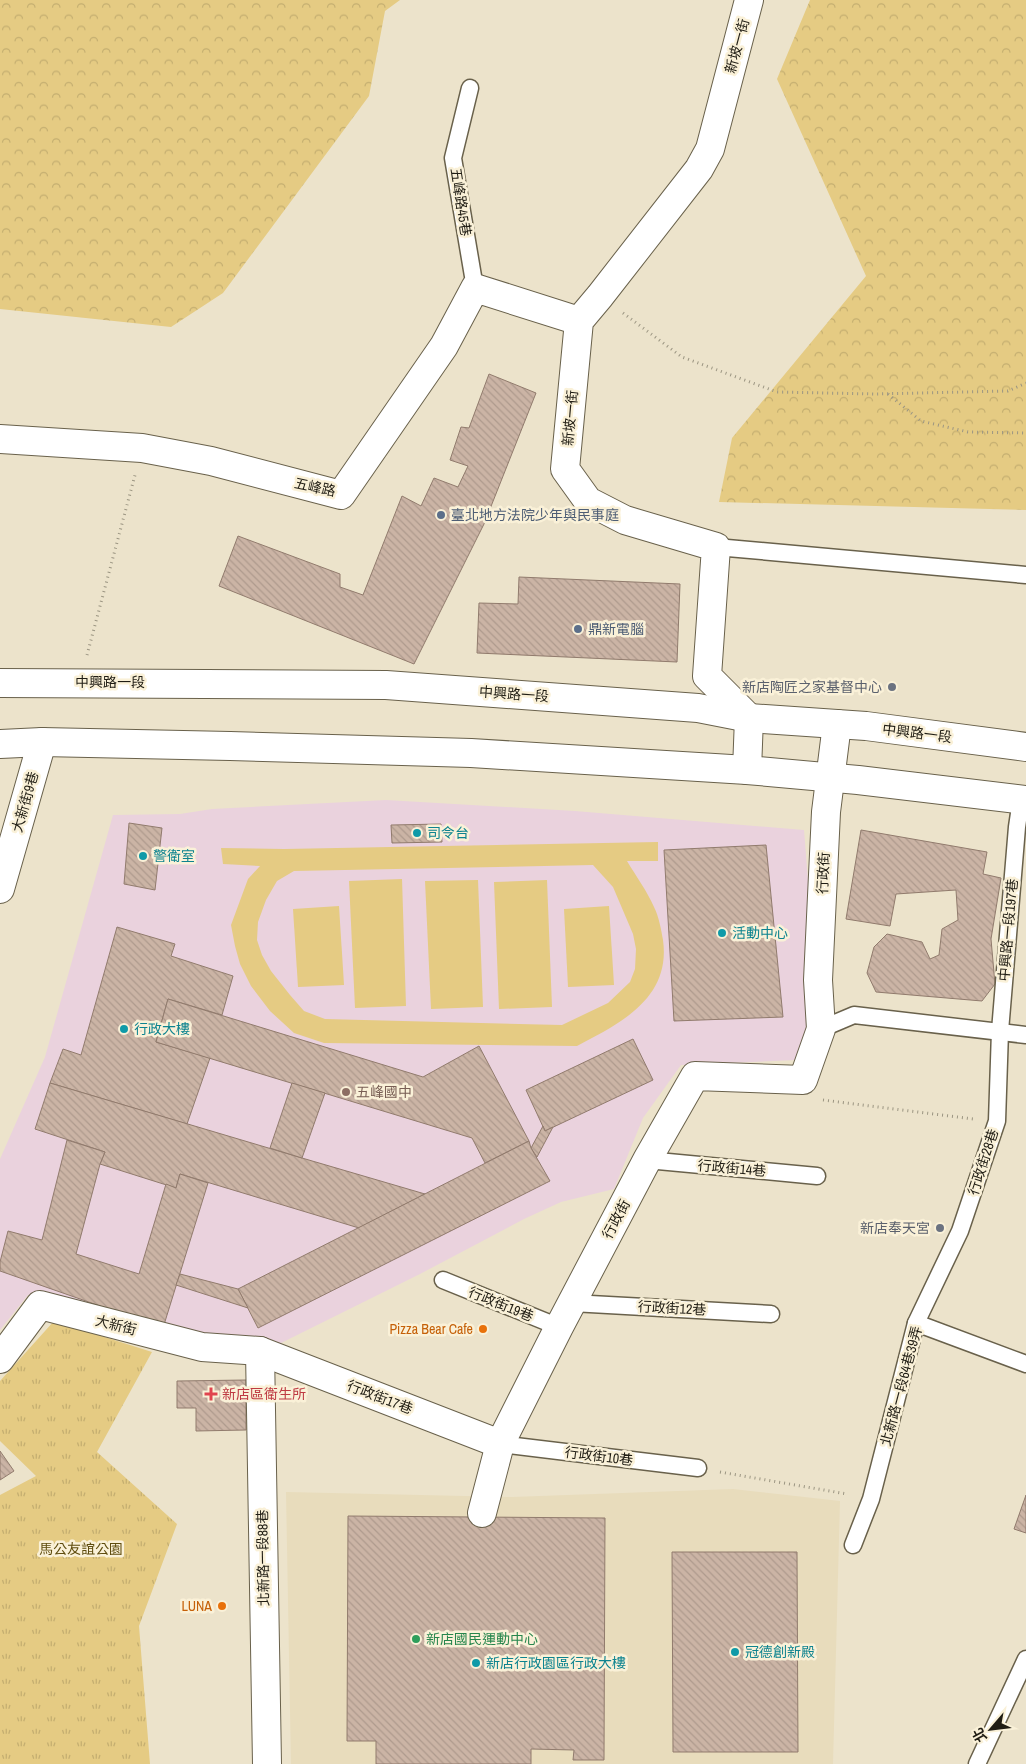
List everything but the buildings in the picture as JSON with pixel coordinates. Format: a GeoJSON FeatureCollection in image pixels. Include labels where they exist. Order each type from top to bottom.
{"type":"FeatureCollection","features":[{"type":"Feature","properties":{"kind":"street","name":"新坡一街"},"geometry":{"type":"LineString","coordinates":[[716,547],[626,520],[588,501],[565,469],[579,321],[699,169],[710,149],[749,0]]}},
{"type":"Feature","properties":{"kind":"street"},"geometry":{"type":"LineString","coordinates":[[475,288],[579,321]]}},
{"type":"Feature","properties":{"kind":"street","name":"五峰路"},"geometry":{"type":"LineString","coordinates":[[0,439],[142,448],[211,460],[340,495],[444,346],[475,288]]}},
{"type":"Feature","properties":{"kind":"street"},"geometry":{"type":"LineString","coordinates":[[716,547],[708,676],[749,718],[747,770]]}},
{"type":"Feature","properties":{"kind":"street","name":"中興路一段"},"geometry":{"type":"LineString","coordinates":[[0,683],[386,685],[698,708],[749,718],[866,726],[1026,747]]}},
{"type":"Feature","properties":{"kind":"street","name":"行政街"},"geometry":{"type":"LineString","coordinates":[[482,1513],[500,1444],[647,1160],[694,1076],[803,1080],[821,1029],[818,980],[826,812],[837,724]]}},
{"type":"Feature","properties":{"kind":"street"},"geometry":{"type":"LineString","coordinates":[[0,744],[42,742],[471,753],[830,777],[1023,800]]}},
{"type":"Feature","properties":{"kind":"street","name":"大新街9巷"},"geometry":{"type":"LineString","coordinates":[[0,890],[42,742]]}},
{"type":"Feature","properties":{"kind":"street","name":"大新街"},"geometry":{"type":"LineString","coordinates":[[0,1359],[40,1305],[202,1346],[260,1351]]}},
{"type":"Feature","properties":{"kind":"street","name":"行政街17巷"},"geometry":{"type":"LineString","coordinates":[[260,1351],[500,1444]]}},
{"type":"Feature","properties":{"kind":"street","name":"北新路一段88巷"},"geometry":{"type":"LineString","coordinates":[[260,1351],[267,1764]]}},
{"type":"Feature","properties":{"kind":"lane","name":"五峰路45巷"},"geometry":{"type":"LineString","coordinates":[[470,88],[453,158],[475,288]]}},
{"type":"Feature","properties":{"kind":"lane"},"geometry":{"type":"LineString","coordinates":[[716,547],[1026,575]]}},
{"type":"Feature","properties":{"kind":"lane","name":"中興路一段197巷"},"geometry":{"type":"LineString","coordinates":[[1000,1031],[1017,827],[1023,800]]}},
{"type":"Feature","properties":{"kind":"lane"},"geometry":{"type":"LineString","coordinates":[[821,1029],[854,1014],[1026,1035]]}},
{"type":"Feature","properties":{"kind":"lane","name":"行政街28巷"},"geometry":{"type":"LineString","coordinates":[[960,1231],[997,1122],[1000,1031]]}},
{"type":"Feature","properties":{"kind":"lane","name":"行政街14巷"},"geometry":{"type":"LineString","coordinates":[[647,1160],[817,1176]]}},
{"type":"Feature","properties":{"kind":"lane","name":"北新路一段64巷39弄"},"geometry":{"type":"LineString","coordinates":[[853,1545],[871,1498],[916,1324],[960,1231]]}},
{"type":"Feature","properties":{"kind":"lane","name":"行政街19巷"},"geometry":{"type":"LineString","coordinates":[[443,1280],[559,1327]]}},
{"type":"Feature","properties":{"kind":"lane","name":"行政街12巷"},"geometry":{"type":"LineString","coordinates":[[572,1303],[771,1314]]}},
{"type":"Feature","properties":{"kind":"lane"},"geometry":{"type":"LineString","coordinates":[[916,1324],[1026,1364]]}},
{"type":"Feature","properties":{"kind":"lane","name":"行政街10巷"},"geometry":{"type":"LineString","coordinates":[[500,1444],[698,1468]]}},
{"type":"Feature","properties":{"kind":"lane"},"geometry":{"type":"LineString","coordinates":[[977,1764],[1026,1660]]}},
{"type":"Feature","properties":{"kind":"path"},"geometry":{"type":"LineString","coordinates":[[600,296],[682,357],[777,392],[888,394],[1008,391],[1026,383]]}},
{"type":"Feature","properties":{"kind":"path"},"geometry":{"type":"LineString","coordinates":[[888,394],[921,421],[968,432],[1026,433]]}},
{"type":"Feature","properties":{"kind":"path"},"geometry":{"type":"LineString","coordinates":[[82,682],[96,620],[142,448]]}},
{"type":"Feature","properties":{"kind":"path"},"geometry":{"type":"LineString","coordinates":[[816,1100],[997,1122]]}},
{"type":"Feature","properties":{"kind":"path"},"geometry":{"type":"LineString","coordinates":[[698,1468],[871,1498]]}},
{"type":"Feature","properties":{"kind":"shaded area","name":"五峰國中"},"geometry":{"type":"Polygon","coordinates":[[[386,800],[575,811],[804,830],[812,931],[814,1026],[797,1060],[681,1065],[643,1118],[614,1189],[561,1202],[524,1219],[420,1274],[271,1348],[250,1348],[81,1306],[28,1295],[0,1330],[0,1159],[45,1057],[113,815],[180,814],[212,809],[386,800]]]}},
{"type":"Feature","properties":{"kind":"shaded area"},"geometry":{"type":"Polygon","coordinates":[[[733,1489],[840,1501],[833,1764],[291,1764],[286,1492],[512,1497],[733,1489]]]}},
{"type":"Feature","properties":{"kind":"green space"},"geometry":{"type":"Polygon","coordinates":[[[0,0],[400,0],[385,11],[369,96],[223,293],[171,327],[0,309],[0,0]]]}},
{"type":"Feature","properties":{"kind":"green space"},"geometry":{"type":"Polygon","coordinates":[[[810,0],[1026,0],[1026,510],[719,502],[732,438],[866,276],[777,79],[810,0]]]}},
{"type":"Feature","properties":{"kind":"green space"},"geometry":{"type":"Polygon","coordinates":[[[658,842],[658,861],[627,861],[648,895],[659,919],[663,940],[663,960],[659,978],[651,993],[626,1018],[577,1046],[324,1043],[294,1033],[270,1011],[251,986],[240,964],[235,946],[231,925],[248,879],[260,866],[223,864],[221,848],[284,849],[658,842]],[[593,865],[294,871],[277,881],[266,900],[258,922],[257,940],[262,955],[271,971],[290,995],[304,1011],[325,1019],[562,1025],[608,1003],[630,982],[635,969],[636,949],[633,934],[613,887],[593,865]]]}},
{"type":"Feature","properties":{"kind":"green space"},"geometry":{"type":"Polygon","coordinates":[[[402,879],[406,1006],[355,1008],[349,881],[402,879]]]}},
{"type":"Feature","properties":{"kind":"green space"},"geometry":{"type":"Polygon","coordinates":[[[478,880],[483,1007],[431,1009],[425,881],[478,880]]]}},
{"type":"Feature","properties":{"kind":"green space"},"geometry":{"type":"Polygon","coordinates":[[[547,880],[552,1007],[499,1009],[494,882],[547,880]]]}},
{"type":"Feature","properties":{"kind":"green space"},"geometry":{"type":"Polygon","coordinates":[[[339,906],[344,985],[298,987],[293,909],[339,906]]]}},
{"type":"Feature","properties":{"kind":"green space"},"geometry":{"type":"Polygon","coordinates":[[[609,906],[614,985],[568,987],[564,909],[609,906]]]}},
{"type":"Feature","properties":{"kind":"green space","name":"馬公友誼公園"},"geometry":{"type":"Polygon","coordinates":[[[54,1321],[152,1352],[97,1452],[177,1524],[139,1626],[150,1764],[0,1764],[0,1495],[36,1476],[0,1441],[0,1381],[54,1321]]]}},
{"type":"Feature","properties":{"kind":"place","name":"臺北地方法院少年與民事庭"},"geometry":{"type":"Point","coordinates":[441,515]}},
{"type":"Feature","properties":{"kind":"place","name":"鼎新電腦"},"geometry":{"type":"Point","coordinates":[578,629]}},
{"type":"Feature","properties":{"kind":"place","name":"新店陶匠之家基督中心"},"geometry":{"type":"Point","coordinates":[892,687]}},
{"type":"Feature","properties":{"kind":"place","name":"司令台"},"geometry":{"type":"Point","coordinates":[417,833]}},
{"type":"Feature","properties":{"kind":"place","name":"警衛室"},"geometry":{"type":"Point","coordinates":[143,856]}},
{"type":"Feature","properties":{"kind":"place","name":"活動中心"},"geometry":{"type":"Point","coordinates":[722,933]}},
{"type":"Feature","properties":{"kind":"place","name":"行政大樓"},"geometry":{"type":"Point","coordinates":[124,1029]}},
{"type":"Feature","properties":{"kind":"place","name":"五峰國中"},"geometry":{"type":"Point","coordinates":[346,1092]}},
{"type":"Feature","properties":{"kind":"place","name":"新店奉天宮"},"geometry":{"type":"Point","coordinates":[940,1228]}},
{"type":"Feature","properties":{"kind":"place","name":"Pizza Bear Cafe"},"geometry":{"type":"Point","coordinates":[483,1329]}},
{"type":"Feature","properties":{"kind":"place","name":"新店區衛生所"},"geometry":{"type":"Point","coordinates":[211,1394]}},
{"type":"Feature","properties":{"kind":"place","name":"LUNA"},"geometry":{"type":"Point","coordinates":[222,1606]}},
{"type":"Feature","properties":{"kind":"place","name":"新店國民運動中心"},"geometry":{"type":"Point","coordinates":[416,1639]}},
{"type":"Feature","properties":{"kind":"place","name":"冠德創新殿"},"geometry":{"type":"Point","coordinates":[735,1652]}},
{"type":"Feature","properties":{"kind":"place","name":"新店行政園區行政大樓"},"geometry":{"type":"Point","coordinates":[476,1663]}}]}
